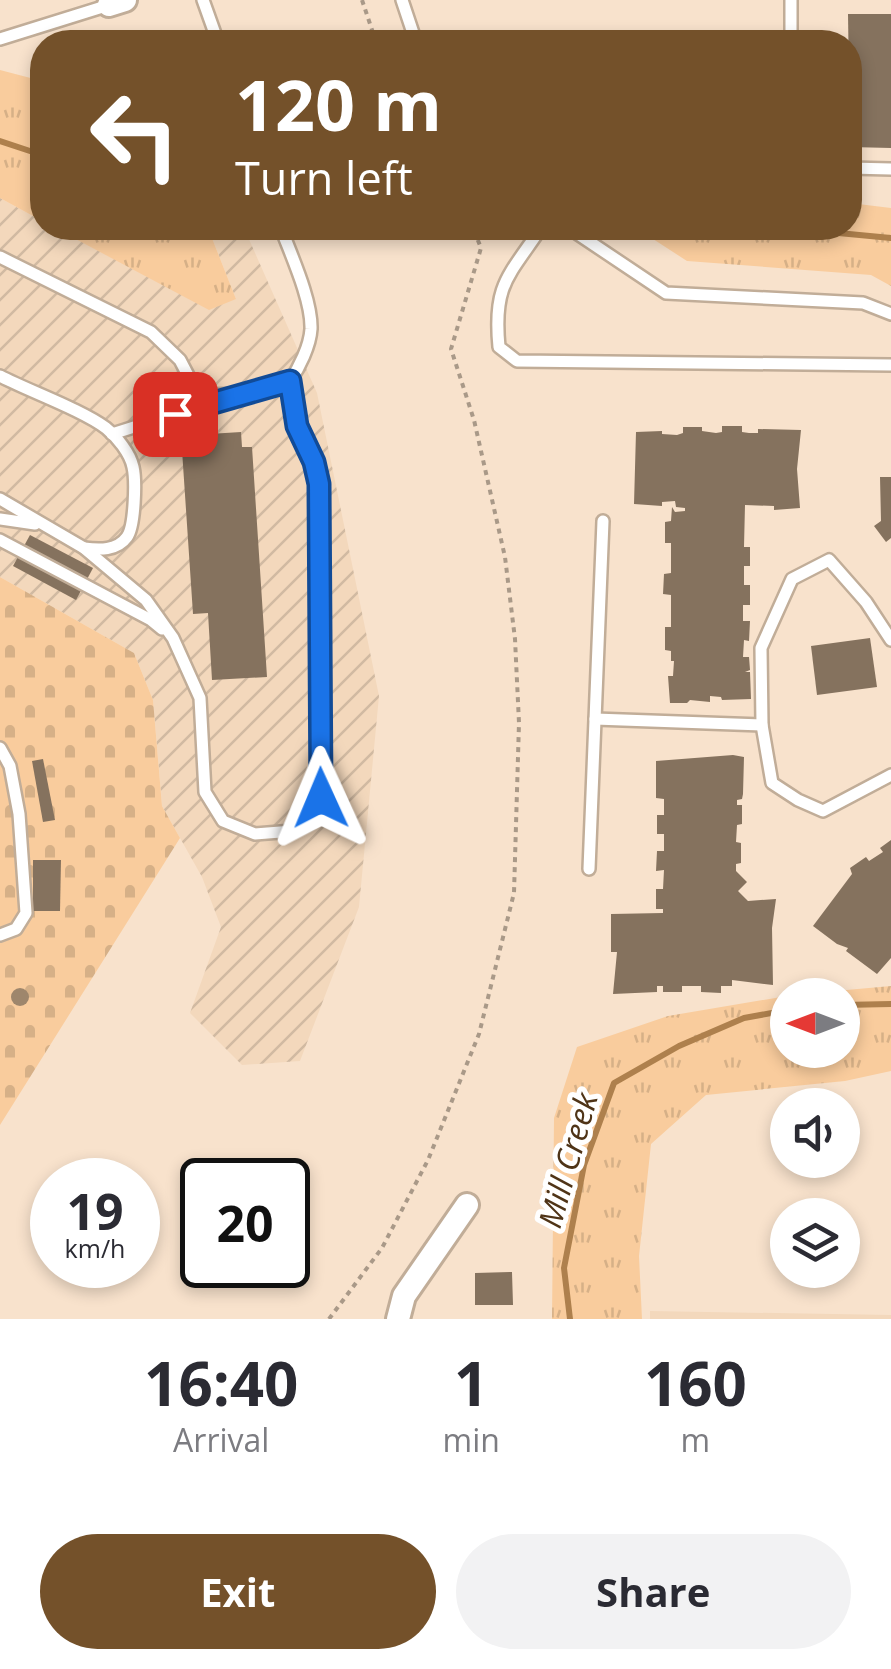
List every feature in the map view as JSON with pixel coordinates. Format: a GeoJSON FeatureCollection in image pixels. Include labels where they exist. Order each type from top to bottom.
{"type":"FeatureCollection","features":[{"type":"Feature","properties":{"kind":"street"},"geometry":{"type":"LineString","coordinates":[[398,1319],[404,1296],[467,1205]]}},
{"type":"Feature","properties":{"kind":"lane"},"geometry":{"type":"LineString","coordinates":[[203,0],[214,30]]}},
{"type":"Feature","properties":{"kind":"lane"},"geometry":{"type":"LineString","coordinates":[[402,0],[412,30]]}},
{"type":"Feature","properties":{"kind":"lane"},"geometry":{"type":"LineString","coordinates":[[791,0],[791,30]]}},
{"type":"Feature","properties":{"kind":"lane"},"geometry":{"type":"LineString","coordinates":[[32,30],[117,3]]}},
{"type":"Feature","properties":{"kind":"lane"},"geometry":{"type":"LineString","coordinates":[[0,40],[30,31]]}},
{"type":"Feature","properties":{"kind":"lane"},"geometry":{"type":"LineString","coordinates":[[862,168],[891,169]]}},
{"type":"Feature","properties":{"kind":"lane"},"geometry":{"type":"LineString","coordinates":[[0,499],[84,548],[146,600],[173,638],[200,698],[205,792],[224,821],[255,834],[292,831],[310,824],[321,798],[319,484],[314,462],[297,426],[290,381],[311,329],[304,293],[285,240]]}},
{"type":"Feature","properties":{"kind":"lane"},"geometry":{"type":"LineString","coordinates":[[533,240],[500,288],[496,317],[499,347],[517,362],[891,365]]}},
{"type":"Feature","properties":{"kind":"lane"},"geometry":{"type":"LineString","coordinates":[[587,240],[666,293],[863,303],[891,314]]}},
{"type":"Feature","properties":{"kind":"lane"},"geometry":{"type":"LineString","coordinates":[[0,258],[150,332],[180,360],[192,384],[208,395],[238,394]]}},
{"type":"Feature","properties":{"kind":"lane"},"geometry":{"type":"LineString","coordinates":[[0,376],[106,428],[121,444],[133,467],[133,523],[128,537],[116,546],[84,548]]}},
{"type":"Feature","properties":{"kind":"lane"},"geometry":{"type":"LineString","coordinates":[[112,434],[290,381]]}},
{"type":"Feature","properties":{"kind":"lane"},"geometry":{"type":"LineString","coordinates":[[0,520],[40,525]]}},
{"type":"Feature","properties":{"kind":"lane"},"geometry":{"type":"LineString","coordinates":[[589,869],[604,521]]}},
{"type":"Feature","properties":{"kind":"lane"},"geometry":{"type":"LineString","coordinates":[[0,540],[151,620],[173,638]]}},
{"type":"Feature","properties":{"kind":"lane"},"geometry":{"type":"LineString","coordinates":[[891,640],[866,602],[829,560],[792,579],[761,648],[762,725],[772,783],[823,810],[891,774]]}},
{"type":"Feature","properties":{"kind":"lane"},"geometry":{"type":"LineString","coordinates":[[595,719],[762,725]]}},
{"type":"Feature","properties":{"kind":"lane"},"geometry":{"type":"LineString","coordinates":[[0,748],[19,814],[26,913],[16,929],[0,935]]}},
{"type":"Feature","properties":{"kind":"path"},"geometry":{"type":"LineString","coordinates":[[362,0],[372,30]]}},
{"type":"Feature","properties":{"kind":"path"},"geometry":{"type":"LineString","coordinates":[[329,1319],[382,1248],[428,1160],[479,1034],[514,893],[519,723],[511,606],[505,557],[474,420],[451,349],[481,248],[478,240]]}},
{"type":"Feature","properties":{"kind":"shaded area"},"geometry":{"type":"Polygon","coordinates":[[[0,198],[30,214],[30,240],[86,240],[236,299],[213,240],[249,240],[317,393],[379,696],[359,907],[300,1061],[242,1065],[190,1013],[221,927],[202,877],[162,806],[153,700],[134,653],[0,577],[0,198]]]}},
{"type":"Feature","properties":{"kind":"shaded area"},"geometry":{"type":"Polygon","coordinates":[[[650,1311],[891,1315],[891,1319],[650,1319],[650,1311]]]}},
{"type":"Feature","properties":{"kind":"green space"},"geometry":{"type":"Polygon","coordinates":[[[0,70],[30,78],[30,214],[0,198],[0,70]]]}},
{"type":"Feature","properties":{"kind":"green space"},"geometry":{"type":"Polygon","coordinates":[[[862,204],[891,208],[891,286],[871,275],[687,261],[655,240],[862,240],[862,204]]]}},
{"type":"Feature","properties":{"kind":"green space"},"geometry":{"type":"Polygon","coordinates":[[[78,240],[213,240],[236,299],[209,310],[78,240]]]}},
{"type":"Feature","properties":{"kind":"green space"},"geometry":{"type":"Polygon","coordinates":[[[0,577],[134,653],[153,700],[162,806],[180,838],[0,1125],[0,577]]]}},
{"type":"Feature","properties":{"kind":"green space"},"geometry":{"type":"Polygon","coordinates":[[[891,986],[891,1071],[845,1081],[706,1095],[651,1144],[639,1256],[642,1319],[552,1319],[554,1118],[577,1047],[668,1016],[770,999],[770,1068],[860,1068],[860,989],[891,986]]]}},
{"type":"Feature","properties":{"kind":"building"},"geometry":{"type":"Polygon","coordinates":[[[848,14],[891,14],[891,148],[862,147],[862,30],[848,30],[848,14]]]}},
{"type":"Feature","properties":{"kind":"building"},"geometry":{"type":"Polygon","coordinates":[[[722,426],[742,426],[742,432],[749,433],[758,433],[758,429],[801,430],[797,469],[800,508],[774,510],[774,506],[745,505],[744,547],[750,547],[750,566],[744,566],[744,585],[750,585],[750,605],[743,605],[743,621],[750,621],[743,657],[749,657],[750,670],[745,672],[750,672],[751,699],[722,700],[710,696],[710,702],[670,703],[668,676],[673,676],[674,661],[671,651],[665,650],[665,627],[671,627],[671,595],[663,594],[664,574],[671,573],[671,543],[665,543],[665,522],[671,521],[672,507],[675,512],[685,508],[676,507],[675,501],[662,502],[662,506],[634,504],[636,432],[677,435],[683,433],[683,427],[702,427],[702,431],[716,433],[722,432],[722,426]]]}},
{"type":"Feature","properties":{"kind":"building"},"geometry":{"type":"Polygon","coordinates":[[[241,432],[242,447],[252,447],[267,677],[212,680],[208,613],[193,614],[182,450],[210,448],[209,434],[241,432]]]}},
{"type":"Feature","properties":{"kind":"building"},"geometry":{"type":"Polygon","coordinates":[[[880,477],[891,477],[891,538],[886,542],[874,526],[881,521],[880,477]]]}},
{"type":"Feature","properties":{"kind":"building"},"geometry":{"type":"Polygon","coordinates":[[[30,535],[93,568],[76,600],[13,566],[30,535]]]}},
{"type":"Feature","properties":{"kind":"building"},"geometry":{"type":"Polygon","coordinates":[[[870,638],[877,687],[817,695],[811,646],[870,638]]]}},
{"type":"Feature","properties":{"kind":"building"},"geometry":{"type":"Polygon","coordinates":[[[744,757],[743,794],[737,800],[737,805],[742,805],[742,824],[737,825],[736,842],[741,843],[741,863],[736,864],[736,871],[747,882],[738,891],[748,901],[776,899],[770,985],[732,980],[732,986],[721,986],[721,993],[701,992],[701,986],[663,992],[663,986],[657,986],[657,992],[613,994],[617,952],[611,952],[611,914],[663,913],[663,909],[656,909],[656,889],[663,889],[664,870],[656,871],[657,851],[664,851],[664,834],[657,834],[657,815],[664,815],[664,799],[656,798],[656,761],[744,757]]]}},
{"type":"Feature","properties":{"kind":"building"},"geometry":{"type":"Polygon","coordinates":[[[43,759],[55,820],[43,822],[32,761],[43,759]]]}},
{"type":"Feature","properties":{"kind":"building"},"geometry":{"type":"Polygon","coordinates":[[[891,840],[891,958],[877,974],[846,951],[848,948],[813,926],[852,874],[850,868],[883,852],[880,848],[891,840]]]}},
{"type":"Feature","properties":{"kind":"building"},"geometry":{"type":"Polygon","coordinates":[[[33,860],[61,860],[60,911],[33,911],[33,860]]]}},
{"type":"Feature","properties":{"kind":"building"},"geometry":{"type":"Polygon","coordinates":[[[512,1272],[513,1305],[475,1305],[475,1273],[512,1272]]]}},
{"type":"Feature","properties":{"kind":"waterway","name":"Mill Creek"},"geometry":{"type":"LineString","coordinates":[[0,141],[30,151]]}},
{"type":"Feature","properties":{"kind":"waterway","name":"Mill Creek"},"geometry":{"type":"LineString","coordinates":[[862,235],[891,238]]}},
{"type":"Feature","properties":{"kind":"waterway","name":"Mill Creek"},"geometry":{"type":"LineString","coordinates":[[860,1005],[891,1004]]}},
{"type":"Feature","properties":{"kind":"waterway","name":"Mill Creek"},"geometry":{"type":"LineString","coordinates":[[570,1319],[564,1268],[584,1165],[614,1083],[679,1046],[744,1018],[770,1013]]}},
{"type":"Feature","properties":{"kind":"route"},"geometry":{"type":"LineString","coordinates":[[175,414],[290,381],[297,426],[314,462],[319,484],[321,798]]}}]}
